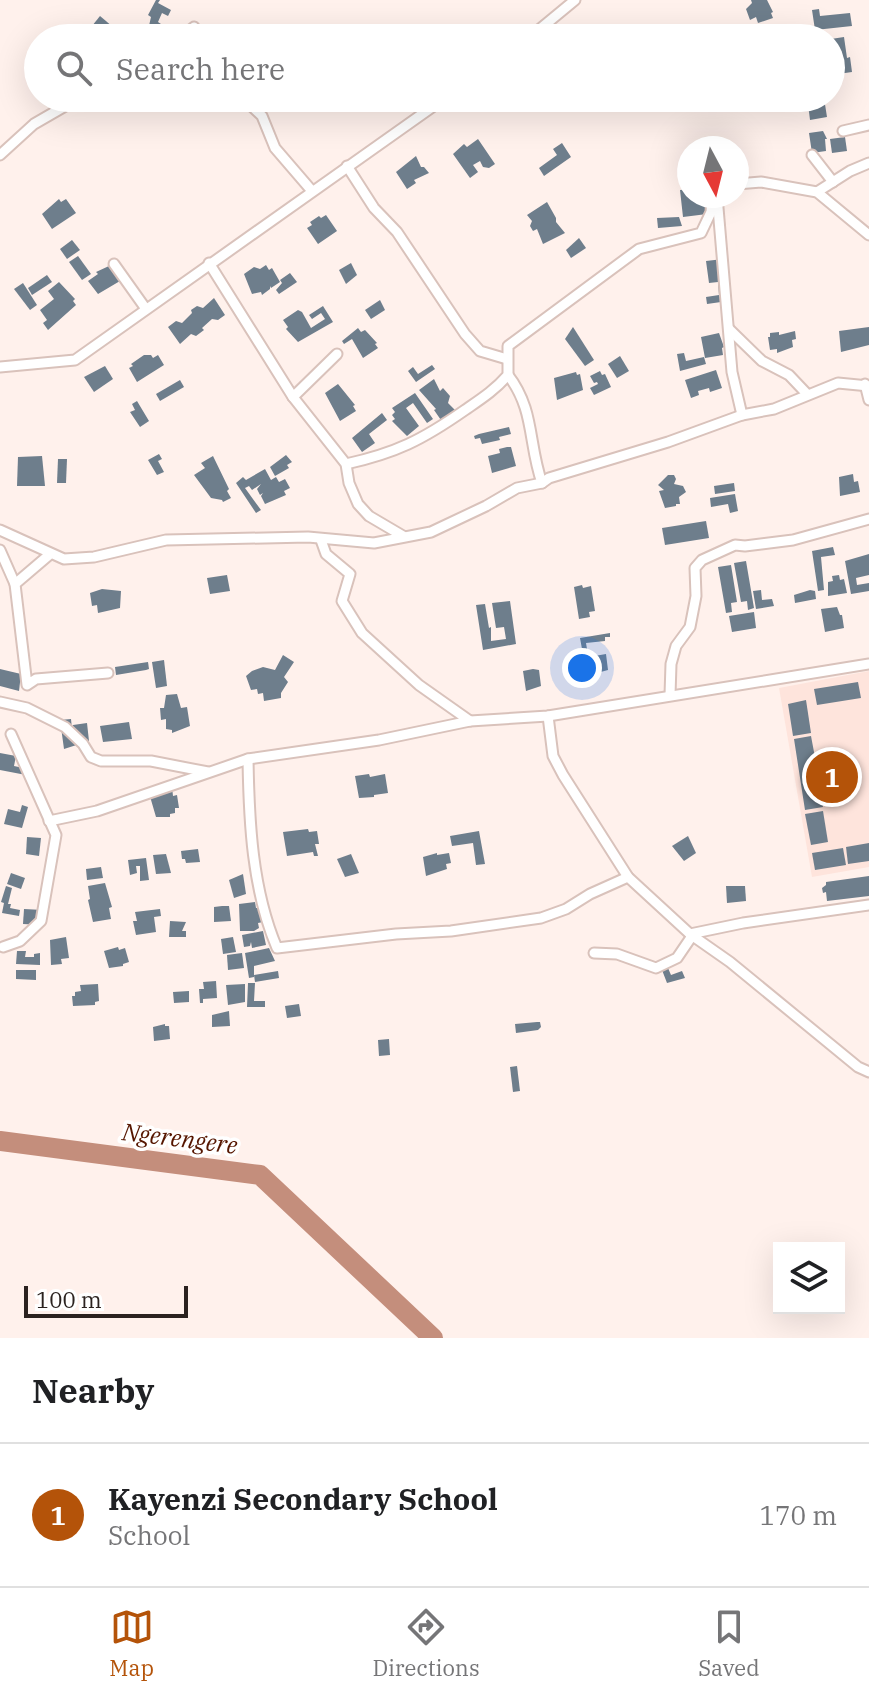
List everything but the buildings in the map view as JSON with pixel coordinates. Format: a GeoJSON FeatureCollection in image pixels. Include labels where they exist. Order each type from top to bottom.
{"type":"FeatureCollection","features":[{"type":"Feature","properties":{"kind":"street"},"geometry":{"type":"LineString","coordinates":[[546,24],[573,1]]}},
{"type":"Feature","properties":{"kind":"street"},"geometry":{"type":"LineString","coordinates":[[0,155],[34,124],[55,112]]}},
{"type":"Feature","properties":{"kind":"street"},"geometry":{"type":"LineString","coordinates":[[258,112],[275,148],[312,191]]}},
{"type":"Feature","properties":{"kind":"street"},"geometry":{"type":"LineString","coordinates":[[0,367],[75,360],[425,112]]}},
{"type":"Feature","properties":{"kind":"street"},"geometry":{"type":"LineString","coordinates":[[843,131],[869,125]]}},
{"type":"Feature","properties":{"kind":"street"},"geometry":{"type":"LineString","coordinates":[[812,155],[833,182]]}},
{"type":"Feature","properties":{"kind":"street"},"geometry":{"type":"LineString","coordinates":[[817,192],[869,163]]}},
{"type":"Feature","properties":{"kind":"street"},"geometry":{"type":"LineString","coordinates":[[347,166],[374,208],[397,232],[465,334],[480,351],[507,359]]}},
{"type":"Feature","properties":{"kind":"street"},"geometry":{"type":"LineString","coordinates":[[749,183],[761,182],[817,192],[869,235]]}},
{"type":"Feature","properties":{"kind":"street"},"geometry":{"type":"LineString","coordinates":[[542,483],[534,459],[531,425],[522,393],[508,375],[508,346],[639,249],[701,233],[712,208]]}},
{"type":"Feature","properties":{"kind":"street"},"geometry":{"type":"LineString","coordinates":[[715,208],[732,372],[742,415]]}},
{"type":"Feature","properties":{"kind":"street"},"geometry":{"type":"LineString","coordinates":[[209,263],[293,397],[346,464],[349,483],[358,504],[390,531],[405,537]]}},
{"type":"Feature","properties":{"kind":"street"},"geometry":{"type":"LineString","coordinates":[[114,264],[146,309]]}},
{"type":"Feature","properties":{"kind":"street"},"geometry":{"type":"LineString","coordinates":[[729,329],[762,361],[789,375],[807,394]]}},
{"type":"Feature","properties":{"kind":"street"},"geometry":{"type":"LineString","coordinates":[[293,397],[337,354]]}},
{"type":"Feature","properties":{"kind":"street"},"geometry":{"type":"LineString","coordinates":[[346,464],[382,456],[428,436],[494,390],[508,375]]}},
{"type":"Feature","properties":{"kind":"street"},"geometry":{"type":"LineString","coordinates":[[0,530],[49,555],[64,559],[94,557],[166,540],[308,537],[374,543],[431,532],[517,488],[542,483],[549,478],[668,442],[742,415],[774,409],[838,383],[867,385],[869,400]]}},
{"type":"Feature","properties":{"kind":"street"},"geometry":{"type":"LineString","coordinates":[[670,695],[671,664],[676,646],[690,627],[696,596],[695,568],[702,560],[735,545],[793,540],[869,519]]}},
{"type":"Feature","properties":{"kind":"street"},"geometry":{"type":"LineString","coordinates":[[321,540],[326,554],[350,574],[342,601],[362,633],[419,685],[470,721]]}},
{"type":"Feature","properties":{"kind":"street"},"geometry":{"type":"LineString","coordinates":[[0,550],[15,584],[27,685],[36,679],[108,673]]}},
{"type":"Feature","properties":{"kind":"street"},"geometry":{"type":"LineString","coordinates":[[15,584],[49,555]]}},
{"type":"Feature","properties":{"kind":"street"},"geometry":{"type":"LineString","coordinates":[[49,821],[97,811],[248,759],[379,740],[470,721],[548,716],[869,664]]}},
{"type":"Feature","properties":{"kind":"street"},"geometry":{"type":"LineString","coordinates":[[0,702],[27,708],[65,727],[83,744],[91,757],[101,761],[151,761],[211,772]]}},
{"type":"Feature","properties":{"kind":"street"},"geometry":{"type":"LineString","coordinates":[[548,716],[553,756],[628,877],[690,934],[742,972],[858,1067],[869,1072]]}},
{"type":"Feature","properties":{"kind":"street"},"geometry":{"type":"LineString","coordinates":[[3,947],[20,941],[41,921],[56,835],[11,734]]}},
{"type":"Feature","properties":{"kind":"street"},"geometry":{"type":"LineString","coordinates":[[248,759],[249,816],[258,880],[277,948],[451,931],[541,918],[566,909],[628,877]]}},
{"type":"Feature","properties":{"kind":"street"},"geometry":{"type":"LineString","coordinates":[[690,934],[869,905]]}},
{"type":"Feature","properties":{"kind":"street"},"geometry":{"type":"LineString","coordinates":[[594,953],[617,954],[656,968],[677,958],[692,936],[690,934]]}},
{"type":"Feature","properties":{"kind":"shaded area"},"geometry":{"type":"Polygon","coordinates":[[[869,671],[869,867],[812,877],[779,688],[869,671]]]}},
{"type":"Feature","properties":{"kind":"waterway","name":"Ngerengere"},"geometry":{"type":"LineString","coordinates":[[0,1141],[260,1175],[433,1338]]}},
{"type":"Feature","properties":{"kind":"place","name":"Kayenzi Secondary School"},"geometry":{"type":"Point","coordinates":[832,777]}}]}
